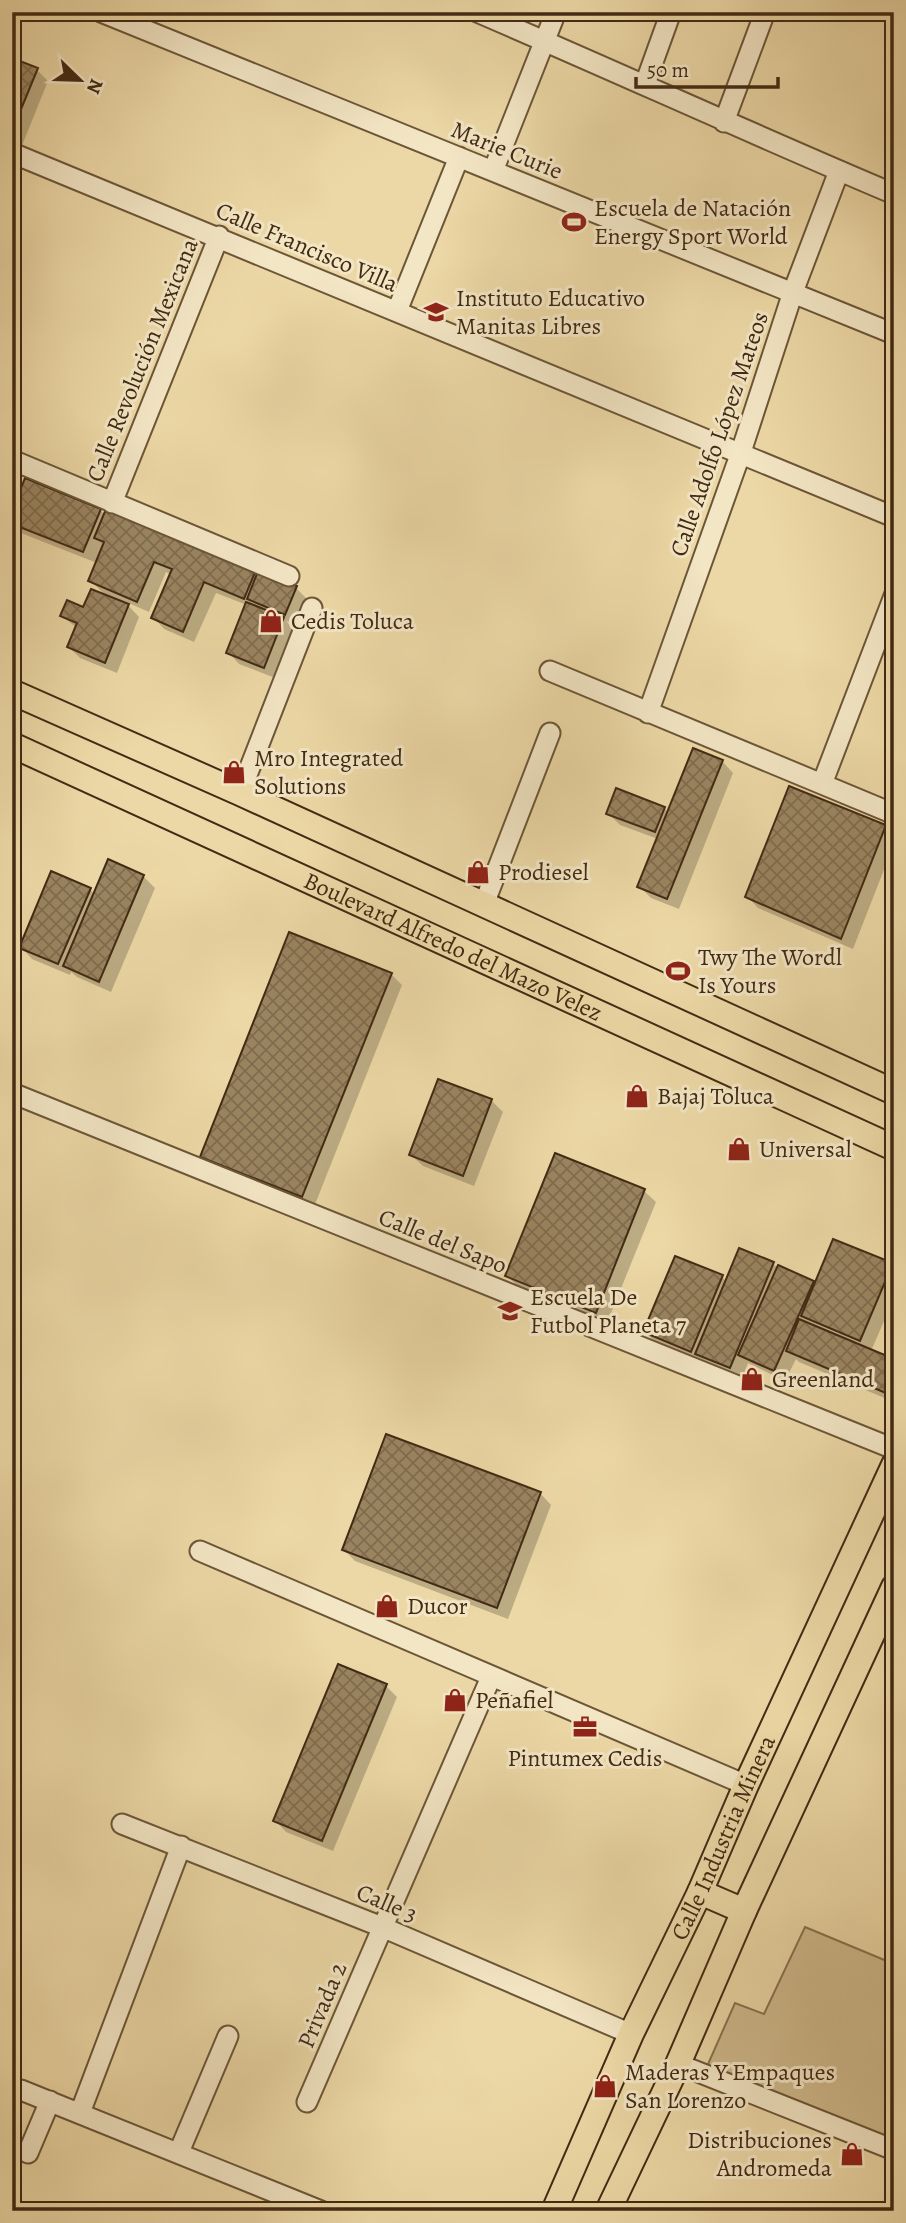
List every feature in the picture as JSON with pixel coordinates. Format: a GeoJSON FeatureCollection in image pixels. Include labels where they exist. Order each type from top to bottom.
{"type":"FeatureCollection","features":[{"type":"Feature","properties":{"kind":"main road","name":"Boulevard Alfredo del Mazo Velez"},"geometry":{"type":"LineString","coordinates":[[12,692],[240,793],[894,1092]]}},
{"type":"Feature","properties":{"kind":"main road","name":"Boulevard Alfredo del Mazo Velez"},"geometry":{"type":"LineString","coordinates":[[12,745],[894,1148]]}},
{"type":"Feature","properties":{"kind":"main road","name":"Calle Industria Minera"},"geometry":{"type":"LineString","coordinates":[[554,2211],[631,2034],[700,1892],[746,1785],[894,1465]]}},
{"type":"Feature","properties":{"kind":"main road","name":"Calle Industria Minera"},"geometry":{"type":"LineString","coordinates":[[608,2211],[678,2064],[744,1911],[894,1587]]}},
{"type":"Feature","properties":{"kind":"main road"},"geometry":{"type":"LineString","coordinates":[[700,1892],[744,1911]]}},
{"type":"Feature","properties":{"kind":"street","name":"Marie Curie"},"geometry":{"type":"LineString","coordinates":[[101,12],[894,334]]}},
{"type":"Feature","properties":{"kind":"street"},"geometry":{"type":"LineString","coordinates":[[477,12],[894,194]]}},
{"type":"Feature","properties":{"kind":"street"},"geometry":{"type":"LineString","coordinates":[[493,171],[556,12]]}},
{"type":"Feature","properties":{"kind":"street"},"geometry":{"type":"LineString","coordinates":[[645,84],[671,12]]}},
{"type":"Feature","properties":{"kind":"street"},"geometry":{"type":"LineString","coordinates":[[724,122],[765,12]]}},
{"type":"Feature","properties":{"kind":"street","name":"Calle Francisco Villa"},"geometry":{"type":"LineString","coordinates":[[12,153],[219,236],[894,517]]}},
{"type":"Feature","properties":{"kind":"street"},"geometry":{"type":"LineString","coordinates":[[397,311],[460,157]]}},
{"type":"Feature","properties":{"kind":"street","name":"Calle Adolfo López Mateos"},"geometry":{"type":"LineString","coordinates":[[648,713],[740,455],[793,292],[839,171]]}},
{"type":"Feature","properties":{"kind":"street","name":"Calle Revolución Mexicana"},"geometry":{"type":"LineString","coordinates":[[112,503],[219,236]]}},
{"type":"Feature","properties":{"kind":"street"},"geometry":{"type":"LineString","coordinates":[[12,460],[289,576]]}},
{"type":"Feature","properties":{"kind":"street"},"geometry":{"type":"LineString","coordinates":[[822,784],[894,596]]}},
{"type":"Feature","properties":{"kind":"street"},"geometry":{"type":"LineString","coordinates":[[240,793],[312,608]]}},
{"type":"Feature","properties":{"kind":"street"},"geometry":{"type":"LineString","coordinates":[[550,671],[894,814]]}},
{"type":"Feature","properties":{"kind":"street"},"geometry":{"type":"LineString","coordinates":[[484,904],[550,733]]}},
{"type":"Feature","properties":{"kind":"street","name":"Calle del Sapo"},"geometry":{"type":"LineString","coordinates":[[12,1093],[894,1449]]}},
{"type":"Feature","properties":{"kind":"street"},"geometry":{"type":"LineString","coordinates":[[200,1551],[746,1785]]}},
{"type":"Feature","properties":{"kind":"street","name":"Privada 2"},"geometry":{"type":"LineString","coordinates":[[307,2102],[491,1677]]}},
{"type":"Feature","properties":{"kind":"street","name":"Calle 3"},"geometry":{"type":"LineString","coordinates":[[122,1824],[382,1927],[631,2034]]}},
{"type":"Feature","properties":{"kind":"street"},"geometry":{"type":"LineString","coordinates":[[80,2113],[181,1846]]}},
{"type":"Feature","properties":{"kind":"street"},"geometry":{"type":"LineString","coordinates":[[179,2152],[228,2036]]}},
{"type":"Feature","properties":{"kind":"street"},"geometry":{"type":"LineString","coordinates":[[678,2064],[894,2150]]}},
{"type":"Feature","properties":{"kind":"street"},"geometry":{"type":"LineString","coordinates":[[21,2090],[321,2211]]}},
{"type":"Feature","properties":{"kind":"street"},"geometry":{"type":"LineString","coordinates":[[28,2152],[50,2101]]}},
{"type":"Feature","properties":{"kind":"shaded area"},"geometry":{"type":"Polygon","coordinates":[[[805,1927],[894,1964],[894,2143],[705,2071],[735,2003],[764,2014],[805,1927]]]}},
{"type":"Feature","properties":{"kind":"building"},"geometry":{"type":"Polygon","coordinates":[[[12,58],[38,68],[12,131],[12,58]]]}},
{"type":"Feature","properties":{"kind":"building"},"geometry":{"type":"Polygon","coordinates":[[[25,478],[101,509],[83,552],[12,524],[12,510],[25,478]]]}},
{"type":"Feature","properties":{"kind":"building"},"geometry":{"type":"Polygon","coordinates":[[[106,509],[256,570],[244,599],[204,582],[183,632],[151,618],[172,569],[154,562],[137,602],[88,581],[104,542],[94,538],[106,509]]]}},
{"type":"Feature","properties":{"kind":"building"},"geometry":{"type":"Polygon","coordinates":[[[258,571],[297,586],[285,615],[247,599],[258,571]]]}},
{"type":"Feature","properties":{"kind":"building"},"geometry":{"type":"Polygon","coordinates":[[[91,589],[129,604],[105,663],[67,647],[77,623],[60,616],[67,600],[83,607],[91,589]]]}},
{"type":"Feature","properties":{"kind":"building"},"geometry":{"type":"Polygon","coordinates":[[[246,602],[284,617],[264,668],[226,653],[246,602]]]}},
{"type":"Feature","properties":{"kind":"building"},"geometry":{"type":"Polygon","coordinates":[[[693,748],[723,760],[667,899],[637,887],[693,748]]]}},
{"type":"Feature","properties":{"kind":"building"},"geometry":{"type":"Polygon","coordinates":[[[789,786],[886,825],[841,939],[745,897],[789,786]]]}},
{"type":"Feature","properties":{"kind":"building"},"geometry":{"type":"Polygon","coordinates":[[[616,788],[665,807],[655,832],[606,814],[616,788]]]}},
{"type":"Feature","properties":{"kind":"building"},"geometry":{"type":"Polygon","coordinates":[[[108,859],[144,875],[99,982],[63,966],[108,859]]]}},
{"type":"Feature","properties":{"kind":"building"},"geometry":{"type":"Polygon","coordinates":[[[51,871],[91,888],[58,964],[19,948],[51,871]]]}},
{"type":"Feature","properties":{"kind":"building"},"geometry":{"type":"Polygon","coordinates":[[[289,932],[392,973],[302,1197],[200,1157],[289,932]]]}},
{"type":"Feature","properties":{"kind":"building"},"geometry":{"type":"Polygon","coordinates":[[[438,1079],[492,1099],[463,1176],[409,1155],[438,1079]]]}},
{"type":"Feature","properties":{"kind":"building"},"geometry":{"type":"Polygon","coordinates":[[[555,1153],[645,1189],[596,1313],[505,1276],[555,1153]]]}},
{"type":"Feature","properties":{"kind":"building"},"geometry":{"type":"Polygon","coordinates":[[[833,1239],[893,1263],[860,1341],[801,1316],[833,1239]]]}},
{"type":"Feature","properties":{"kind":"building"},"geometry":{"type":"Polygon","coordinates":[[[739,1248],[774,1262],[730,1368],[695,1354],[739,1248]]]}},
{"type":"Feature","properties":{"kind":"building"},"geometry":{"type":"Polygon","coordinates":[[[675,1256],[723,1275],[691,1352],[643,1332],[675,1256]]]}},
{"type":"Feature","properties":{"kind":"building"},"geometry":{"type":"Polygon","coordinates":[[[778,1265],[814,1281],[774,1371],[738,1355],[778,1265]]]}},
{"type":"Feature","properties":{"kind":"building"},"geometry":{"type":"Polygon","coordinates":[[[799,1319],[894,1359],[894,1380],[888,1394],[786,1351],[799,1319]]]}},
{"type":"Feature","properties":{"kind":"building"},"geometry":{"type":"Polygon","coordinates":[[[386,1434],[541,1492],[497,1608],[342,1550],[386,1434]]]}},
{"type":"Feature","properties":{"kind":"building"},"geometry":{"type":"Polygon","coordinates":[[[338,1664],[387,1684],[322,1841],[273,1821],[338,1664]]]}},
{"type":"Feature","properties":{"kind":"place","name":"Escuela de Natación Energy Sport World"},"geometry":{"type":"Point","coordinates":[574,222]}},
{"type":"Feature","properties":{"kind":"place","name":"Instituto Educativo Manitas Libres"},"geometry":{"type":"Point","coordinates":[436,312]}},
{"type":"Feature","properties":{"kind":"place","name":"Cedis Toluca"},"geometry":{"type":"Point","coordinates":[271,621]}},
{"type":"Feature","properties":{"kind":"place","name":"Mro Integrated Solutions"},"geometry":{"type":"Point","coordinates":[234,772]}},
{"type":"Feature","properties":{"kind":"place","name":"Prodiesel"},"geometry":{"type":"Point","coordinates":[478,872]}},
{"type":"Feature","properties":{"kind":"place","name":"Twy The Wordl Is Yours"},"geometry":{"type":"Point","coordinates":[678,971]}},
{"type":"Feature","properties":{"kind":"place","name":"Bajaj Toluca"},"geometry":{"type":"Point","coordinates":[637,1096]}},
{"type":"Feature","properties":{"kind":"place","name":"Universal"},"geometry":{"type":"Point","coordinates":[739,1149]}},
{"type":"Feature","properties":{"kind":"place","name":"Escuela De Futbol Planeta 7"},"geometry":{"type":"Point","coordinates":[510,1311]}},
{"type":"Feature","properties":{"kind":"place","name":"Greenland"},"geometry":{"type":"Point","coordinates":[752,1379]}},
{"type":"Feature","properties":{"kind":"place","name":"Ducor"},"geometry":{"type":"Point","coordinates":[387,1606]}},
{"type":"Feature","properties":{"kind":"place","name":"Peñafiel"},"geometry":{"type":"Point","coordinates":[455,1700]}},
{"type":"Feature","properties":{"kind":"place","name":"Pintumex Cedis"},"geometry":{"type":"Point","coordinates":[585,1727]}},
{"type":"Feature","properties":{"kind":"place","name":"Maderas Y Empaques San Lorenzo"},"geometry":{"type":"Point","coordinates":[605,2086]}},
{"type":"Feature","properties":{"kind":"place","name":"Distribuciones Andromeda"},"geometry":{"type":"Point","coordinates":[852,2154]}}]}
